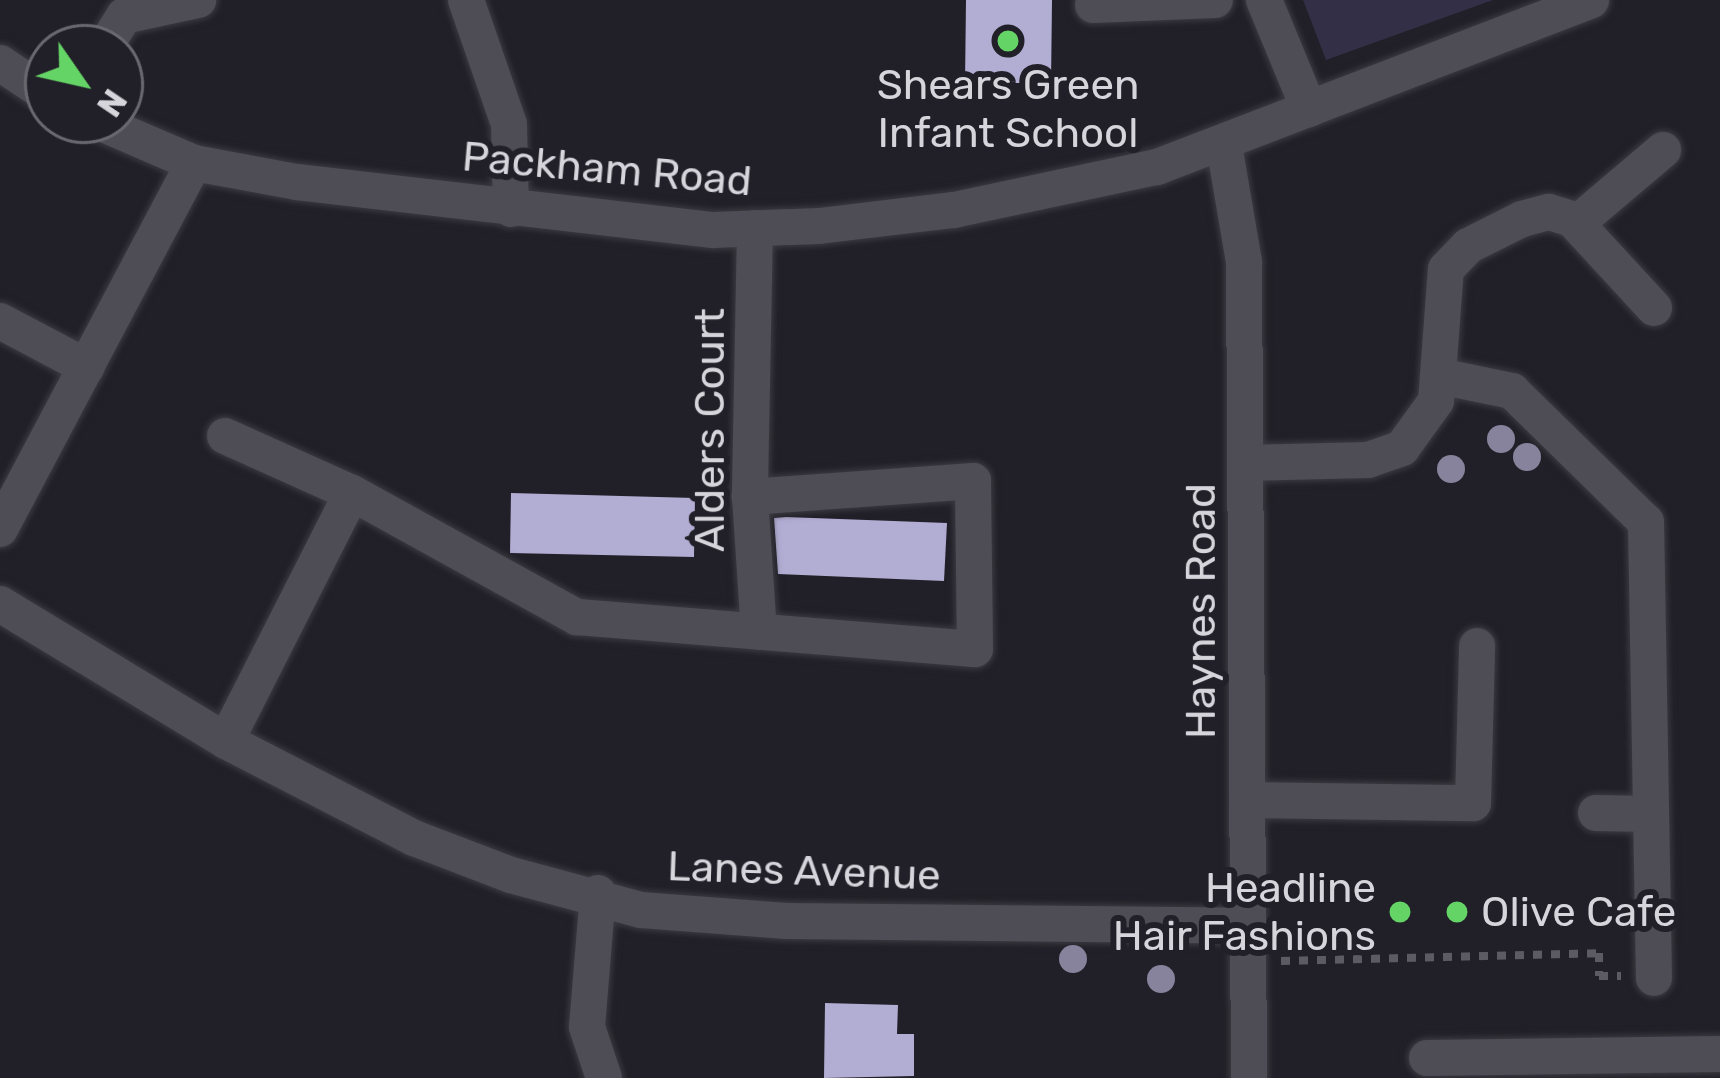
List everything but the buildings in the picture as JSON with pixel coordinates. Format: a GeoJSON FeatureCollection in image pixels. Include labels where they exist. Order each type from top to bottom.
{"type":"FeatureCollection","features":[{"type":"Feature","properties":{"kind":"street"},"geometry":{"type":"LineString","coordinates":[[119,24],[124,16],[198,0]]}},
{"type":"Feature","properties":{"kind":"street"},"geometry":{"type":"LineString","coordinates":[[436,0],[466,1],[509,124],[511,209]]}},
{"type":"Feature","properties":{"kind":"street"},"geometry":{"type":"LineString","coordinates":[[1094,4],[1215,0]]}},
{"type":"Feature","properties":{"kind":"street"},"geometry":{"type":"LineString","coordinates":[[1264,0],[1309,109]]}},
{"type":"Feature","properties":{"kind":"street","name":"Packham Road"},"geometry":{"type":"LineString","coordinates":[[144,142],[194,164],[511,209],[755,229],[953,210],[1116,179],[1224,146],[1592,0]]}},
{"type":"Feature","properties":{"kind":"street","name":"Haynes Road"},"geometry":{"type":"LineString","coordinates":[[1224,146],[1242,218],[1250,1078]]}},
{"type":"Feature","properties":{"kind":"street"},"geometry":{"type":"LineString","coordinates":[[1577,224],[1664,150]]}},
{"type":"Feature","properties":{"kind":"street"},"geometry":{"type":"LineString","coordinates":[[0,530],[194,164]]}},
{"type":"Feature","properties":{"kind":"street"},"geometry":{"type":"LineString","coordinates":[[1245,463],[1388,455],[1428,418],[1439,376],[1443,274],[1452,258],[1522,219],[1553,213],[1577,224],[1654,308]]}},
{"type":"Feature","properties":{"kind":"street","name":"Alders Court"},"geometry":{"type":"LineString","coordinates":[[755,229],[750,497],[759,632]]}},
{"type":"Feature","properties":{"kind":"street"},"geometry":{"type":"LineString","coordinates":[[0,321],[87,367]]}},
{"type":"Feature","properties":{"kind":"street"},"geometry":{"type":"LineString","coordinates":[[1439,376],[1512,391],[1628,496],[1646,522],[1654,978]]}},
{"type":"Feature","properties":{"kind":"street"},"geometry":{"type":"LineString","coordinates":[[225,436],[352,493],[515,589],[577,617],[975,649],[973,481],[750,497]]}},
{"type":"Feature","properties":{"kind":"street"},"geometry":{"type":"LineString","coordinates":[[226,741],[352,493]]}},
{"type":"Feature","properties":{"kind":"street","name":"Lanes Avenue"},"geometry":{"type":"LineString","coordinates":[[0,604],[226,741],[414,838],[512,875],[598,893],[641,910],[750,920],[1248,944]]}},
{"type":"Feature","properties":{"kind":"street"},"geometry":{"type":"LineString","coordinates":[[1247,800],[1473,802],[1478,646]]}},
{"type":"Feature","properties":{"kind":"street"},"geometry":{"type":"LineString","coordinates":[[1596,812],[1651,814]]}},
{"type":"Feature","properties":{"kind":"street"},"geometry":{"type":"LineString","coordinates":[[598,893],[587,1027],[604,1078]]}},
{"type":"Feature","properties":{"kind":"street"},"geometry":{"type":"LineString","coordinates":[[1427,1058],[1651,1066],[1720,1054]]}},
{"type":"Feature","properties":{"kind":"path"},"geometry":{"type":"LineString","coordinates":[[1248,944],[1598,953],[1599,976],[1654,978]]}},
{"type":"Feature","properties":{"kind":"shaded area"},"geometry":{"type":"Polygon","coordinates":[[[1303,0],[1493,0],[1326,60],[1303,0]]]}},
{"type":"Feature","properties":{"kind":"place","name":"Shears Green Infant School"},"geometry":{"type":"Point","coordinates":[1008,41]}},
{"type":"Feature","properties":{"kind":"place","name":"Headline Hair Fashions"},"geometry":{"type":"Point","coordinates":[1400,912]}},
{"type":"Feature","properties":{"kind":"place","name":"Olive Cafe"},"geometry":{"type":"Point","coordinates":[1457,912]}}]}
